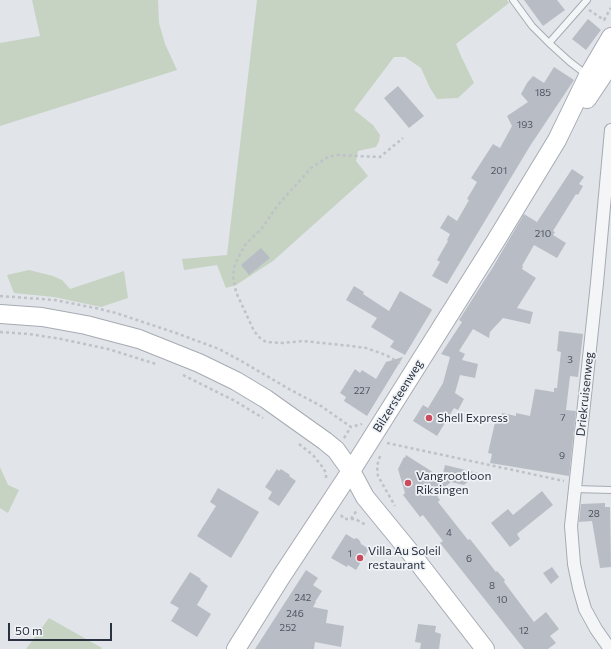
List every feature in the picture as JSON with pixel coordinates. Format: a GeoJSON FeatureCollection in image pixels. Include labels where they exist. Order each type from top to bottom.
{"type":"FeatureCollection","features":[{"type":"Feature","properties":{"kind":"main road","name":"Bilzersteenweg"},"geometry":{"type":"LineString","coordinates":[[236,649],[351,471],[382,444],[413,371],[557,140],[601,73],[611,37]]}},
{"type":"Feature","properties":{"kind":"main road"},"geometry":{"type":"LineString","coordinates":[[0,314],[42,317],[86,325],[139,339],[199,363],[236,381],[290,415],[336,450],[351,471],[365,497],[410,552],[485,649]]}},
{"type":"Feature","properties":{"kind":"street","name":"Driekruisenweg"},"geometry":{"type":"LineString","coordinates":[[610,649],[596,629],[585,609],[574,564],[571,526],[574,486],[597,283],[611,130]]}},
{"type":"Feature","properties":{"kind":"lane"},"geometry":{"type":"LineString","coordinates":[[513,0],[532,26],[570,62],[601,73]]}},
{"type":"Feature","properties":{"kind":"lane"},"geometry":{"type":"LineString","coordinates":[[549,43],[587,0]]}},
{"type":"Feature","properties":{"kind":"lane"},"geometry":{"type":"LineString","coordinates":[[574,486],[611,490]]}},
{"type":"Feature","properties":{"kind":"path"},"geometry":{"type":"LineString","coordinates":[[582,5],[604,20],[611,8]]}},
{"type":"Feature","properties":{"kind":"path"},"geometry":{"type":"LineString","coordinates":[[403,138],[380,157],[335,155],[328,157],[311,168],[278,205],[262,228],[245,245],[235,264],[233,276],[236,292],[254,331],[266,342],[283,343],[304,341],[366,348],[386,355],[413,371]]}},
{"type":"Feature","properties":{"kind":"path"},"geometry":{"type":"LineString","coordinates":[[0,332],[29,334],[61,339],[108,349],[161,366]]}},
{"type":"Feature","properties":{"kind":"path"},"geometry":{"type":"LineString","coordinates":[[182,375],[235,401],[267,420]]}},
{"type":"Feature","properties":{"kind":"path"},"geometry":{"type":"LineString","coordinates":[[296,441],[313,455],[324,469],[326,474],[326,482]]}},
{"type":"Feature","properties":{"kind":"path"},"geometry":{"type":"LineString","coordinates":[[396,510],[378,476],[377,466],[382,444],[574,486]]}},
{"type":"Feature","properties":{"kind":"path"},"geometry":{"type":"LineString","coordinates":[[330,502],[344,519],[355,519],[368,526]]}},
{"type":"Feature","properties":{"kind":"green space"},"geometry":{"type":"Polygon","coordinates":[[[32,0],[158,0],[159,23],[165,44],[177,70],[0,126],[0,43],[40,36],[32,0]]]}},
{"type":"Feature","properties":{"kind":"green space"},"geometry":{"type":"Polygon","coordinates":[[[257,0],[507,0],[509,3],[456,44],[474,83],[458,98],[437,99],[421,68],[405,57],[394,57],[354,110],[373,125],[380,135],[376,147],[358,151],[356,161],[368,176],[273,261],[236,285],[226,288],[217,265],[184,270],[182,259],[227,255],[257,0]]]}},
{"type":"Feature","properties":{"kind":"green space"},"geometry":{"type":"Polygon","coordinates":[[[29,270],[53,276],[62,280],[70,289],[124,271],[128,298],[101,307],[54,297],[14,293],[7,275],[29,270]]]}},
{"type":"Feature","properties":{"kind":"green space"},"geometry":{"type":"Polygon","coordinates":[[[0,467],[8,485],[19,490],[8,513],[0,508],[0,467]]]}},
{"type":"Feature","properties":{"kind":"green space"},"geometry":{"type":"Polygon","coordinates":[[[49,618],[102,648],[26,649],[49,618]]]}},
{"type":"Feature","properties":{"kind":"building"},"geometry":{"type":"Polygon","coordinates":[[[524,0],[557,0],[565,10],[543,26],[524,0]]]}},
{"type":"Feature","properties":{"kind":"building"},"geometry":{"type":"Polygon","coordinates":[[[588,19],[601,30],[586,50],[572,39],[588,19]]]}},
{"type":"Feature","properties":{"kind":"building"},"geometry":{"type":"Polygon","coordinates":[[[554,67],[574,80],[530,146],[447,284],[432,276],[440,262],[437,260],[448,241],[447,240],[450,234],[440,228],[448,215],[457,221],[477,182],[471,178],[493,144],[500,148],[512,126],[507,116],[528,102],[521,94],[527,83],[533,76],[544,83],[554,67]]]}},
{"type":"Feature","properties":{"kind":"building"},"geometry":{"type":"Polygon","coordinates":[[[398,86],[424,116],[409,128],[384,98],[398,86]]]}},
{"type":"Feature","properties":{"kind":"building"},"geometry":{"type":"Polygon","coordinates":[[[572,169],[584,177],[579,184],[583,186],[578,195],[576,194],[553,231],[555,232],[553,235],[566,243],[557,258],[534,245],[522,266],[522,269],[536,278],[517,308],[533,312],[530,324],[503,318],[490,332],[489,338],[473,329],[459,351],[465,354],[462,360],[478,364],[475,378],[460,375],[455,393],[464,399],[458,410],[454,408],[437,436],[413,421],[423,405],[428,408],[443,383],[450,357],[441,354],[462,322],[459,320],[493,267],[524,214],[537,222],[572,169]]]}},
{"type":"Feature","properties":{"kind":"building"},"geometry":{"type":"Polygon","coordinates":[[[261,248],[270,258],[249,275],[241,265],[261,248]]]}},
{"type":"Feature","properties":{"kind":"building"},"geometry":{"type":"Polygon","coordinates":[[[354,286],[364,292],[363,294],[389,311],[400,291],[432,310],[405,355],[390,347],[394,341],[371,327],[377,318],[346,300],[354,286]]]}},
{"type":"Feature","properties":{"kind":"building"},"geometry":{"type":"Polygon","coordinates":[[[559,331],[583,334],[578,377],[570,376],[566,410],[576,411],[569,476],[490,463],[492,454],[488,453],[496,418],[501,419],[502,413],[516,416],[516,413],[530,416],[535,389],[554,392],[554,388],[557,388],[561,352],[557,351],[559,331]]]}},
{"type":"Feature","properties":{"kind":"building"},"geometry":{"type":"Polygon","coordinates":[[[403,357],[367,416],[344,401],[346,397],[340,393],[355,369],[360,373],[362,370],[376,379],[386,362],[403,357]]]}},
{"type":"Feature","properties":{"kind":"building"},"geometry":{"type":"Polygon","coordinates":[[[406,455],[442,478],[445,465],[478,473],[464,485],[451,482],[436,494],[440,500],[438,502],[468,540],[470,539],[496,572],[497,571],[505,580],[504,582],[534,622],[546,612],[559,629],[550,636],[556,643],[548,649],[524,649],[440,543],[443,541],[423,515],[420,517],[403,495],[405,493],[398,469],[406,455]]]}},
{"type":"Feature","properties":{"kind":"building"},"geometry":{"type":"Polygon","coordinates":[[[277,469],[279,471],[281,469],[296,481],[279,506],[268,499],[272,492],[265,487],[277,469]]]}},
{"type":"Feature","properties":{"kind":"building"},"geometry":{"type":"Polygon","coordinates":[[[218,488],[259,512],[231,558],[197,536],[216,506],[210,502],[218,488]]]}},
{"type":"Feature","properties":{"kind":"building"},"geometry":{"type":"Polygon","coordinates":[[[542,491],[553,505],[517,534],[520,539],[510,547],[491,523],[508,509],[513,515],[542,491]]]}},
{"type":"Feature","properties":{"kind":"building"},"geometry":{"type":"Polygon","coordinates":[[[605,503],[605,507],[610,507],[611,567],[600,568],[592,521],[579,522],[581,504],[605,503]]]}},
{"type":"Feature","properties":{"kind":"building"},"geometry":{"type":"Polygon","coordinates":[[[346,534],[354,539],[357,538],[361,544],[369,549],[356,570],[331,558],[346,534]]]}},
{"type":"Feature","properties":{"kind":"building"},"geometry":{"type":"Polygon","coordinates":[[[552,567],[559,577],[551,584],[543,573],[552,567]]]}},
{"type":"Feature","properties":{"kind":"building"},"geometry":{"type":"Polygon","coordinates":[[[306,570],[318,578],[313,585],[322,591],[313,607],[328,610],[326,623],[344,626],[341,647],[315,642],[314,649],[255,649],[306,570]]]}},
{"type":"Feature","properties":{"kind":"building"},"geometry":{"type":"Polygon","coordinates":[[[190,572],[201,579],[200,580],[208,586],[197,605],[211,614],[197,637],[171,621],[179,608],[170,603],[190,572]]]}},
{"type":"Feature","properties":{"kind":"building"},"geometry":{"type":"Polygon","coordinates":[[[418,624],[436,626],[435,632],[441,634],[439,649],[420,649],[421,643],[415,642],[418,624]]]}},
{"type":"Feature","properties":{"kind":"place","name":"Shell Express"},"geometry":{"type":"Point","coordinates":[429,418]}},
{"type":"Feature","properties":{"kind":"place","name":"Vangrootloon Riksingen"},"geometry":{"type":"Point","coordinates":[408,483]}},
{"type":"Feature","properties":{"kind":"place","name":"Villa Au Soleil restaurant"},"geometry":{"type":"Point","coordinates":[360,558]}}]}
